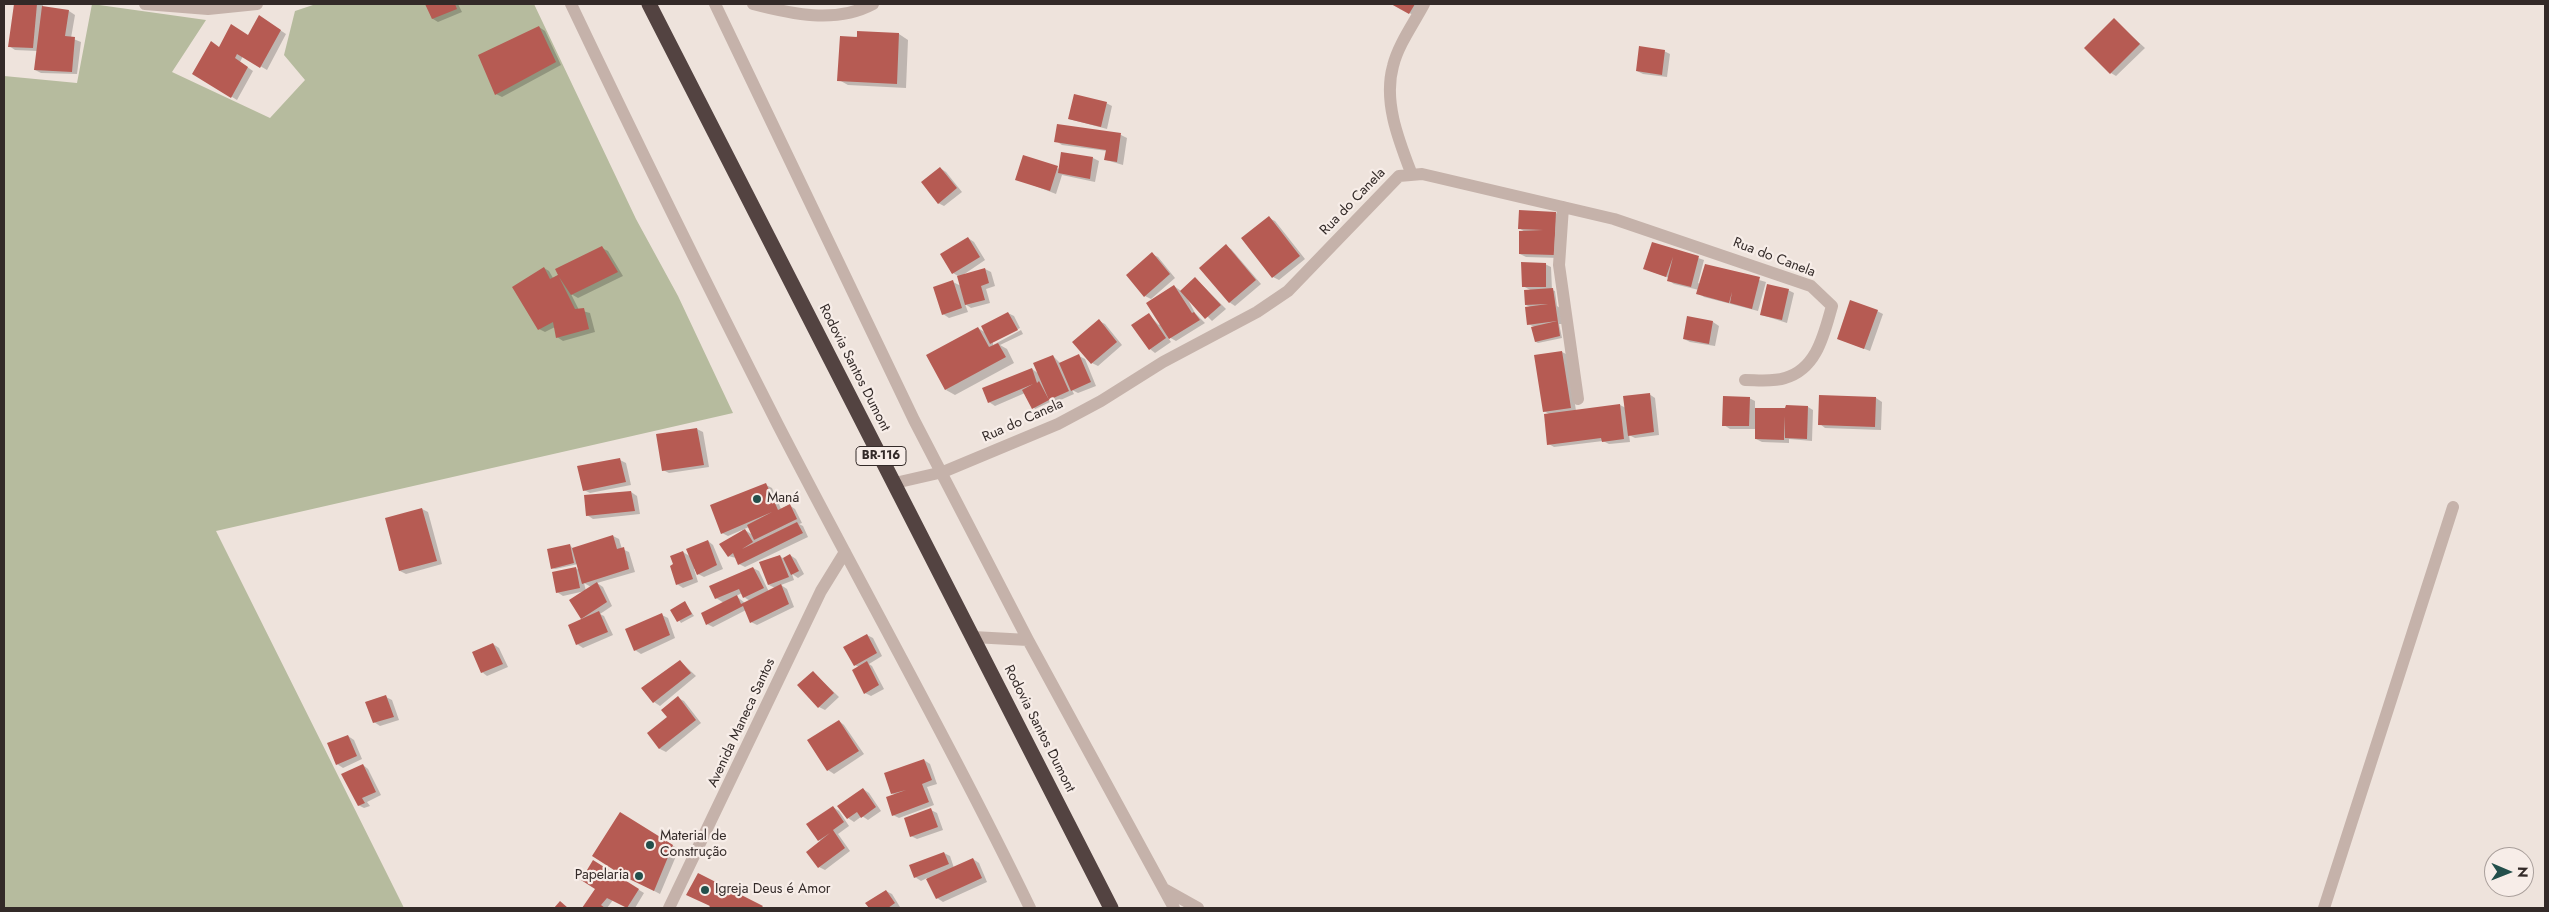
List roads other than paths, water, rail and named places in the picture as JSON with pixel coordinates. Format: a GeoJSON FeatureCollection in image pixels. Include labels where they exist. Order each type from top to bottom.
{"type":"FeatureCollection","features":[{"type":"Feature","properties":{"kind":"highway","name":"Rodovia Santos Dumont"},"geometry":{"type":"LineString","coordinates":[[649,4],[1111,908]]}},
{"type":"Feature","properties":{"kind":"street"},"geometry":{"type":"LineString","coordinates":[[144,4],[208,9],[257,4]]}},
{"type":"Feature","properties":{"kind":"street"},"geometry":{"type":"LineString","coordinates":[[571,4],[647,165],[845,552],[980,806],[1030,908]]}},
{"type":"Feature","properties":{"kind":"street"},"geometry":{"type":"LineString","coordinates":[[715,4],[914,420],[943,472],[1028,640],[1174,908]]}},
{"type":"Feature","properties":{"kind":"street"},"geometry":{"type":"LineString","coordinates":[[753,4],[782,12],[830,16],[873,4]]}},
{"type":"Feature","properties":{"kind":"street"},"geometry":{"type":"LineString","coordinates":[[1412,175],[1398,140],[1388,90],[1393,65],[1424,4]]}},
{"type":"Feature","properties":{"kind":"street","name":"Rua do Canela"},"geometry":{"type":"LineString","coordinates":[[895,483],[943,472],[1058,424],[1101,401],[1163,362],[1257,312],[1288,291],[1399,176],[1436,177],[1614,219],[1811,286],[1832,306],[1823,339],[1807,366],[1784,378],[1745,380]]}},
{"type":"Feature","properties":{"kind":"street"},"geometry":{"type":"LineString","coordinates":[[1563,207],[1559,266],[1578,398]]}},
{"type":"Feature","properties":{"kind":"street"},"geometry":{"type":"LineString","coordinates":[[2324,908],[2453,507]]}},
{"type":"Feature","properties":{"kind":"street","name":"Avenida Maneca Santos"},"geometry":{"type":"LineString","coordinates":[[669,908],[821,591],[845,552]]}},
{"type":"Feature","properties":{"kind":"street"},"geometry":{"type":"LineString","coordinates":[[973,637],[1028,640]]}},
{"type":"Feature","properties":{"kind":"street"},"geometry":{"type":"LineString","coordinates":[[1164,889],[1198,908]]}},
{"type":"Feature","properties":{"kind":"place","name":"Maná"},"geometry":{"type":"Point","coordinates":[757,499]}},
{"type":"Feature","properties":{"kind":"place","name":"Material de Construção"},"geometry":{"type":"Point","coordinates":[650,845]}},
{"type":"Feature","properties":{"kind":"place","name":"Papelaria"},"geometry":{"type":"Point","coordinates":[639,876]}},
{"type":"Feature","properties":{"kind":"place","name":"Igreja Deus é Amor"},"geometry":{"type":"Point","coordinates":[705,890]}}]}
